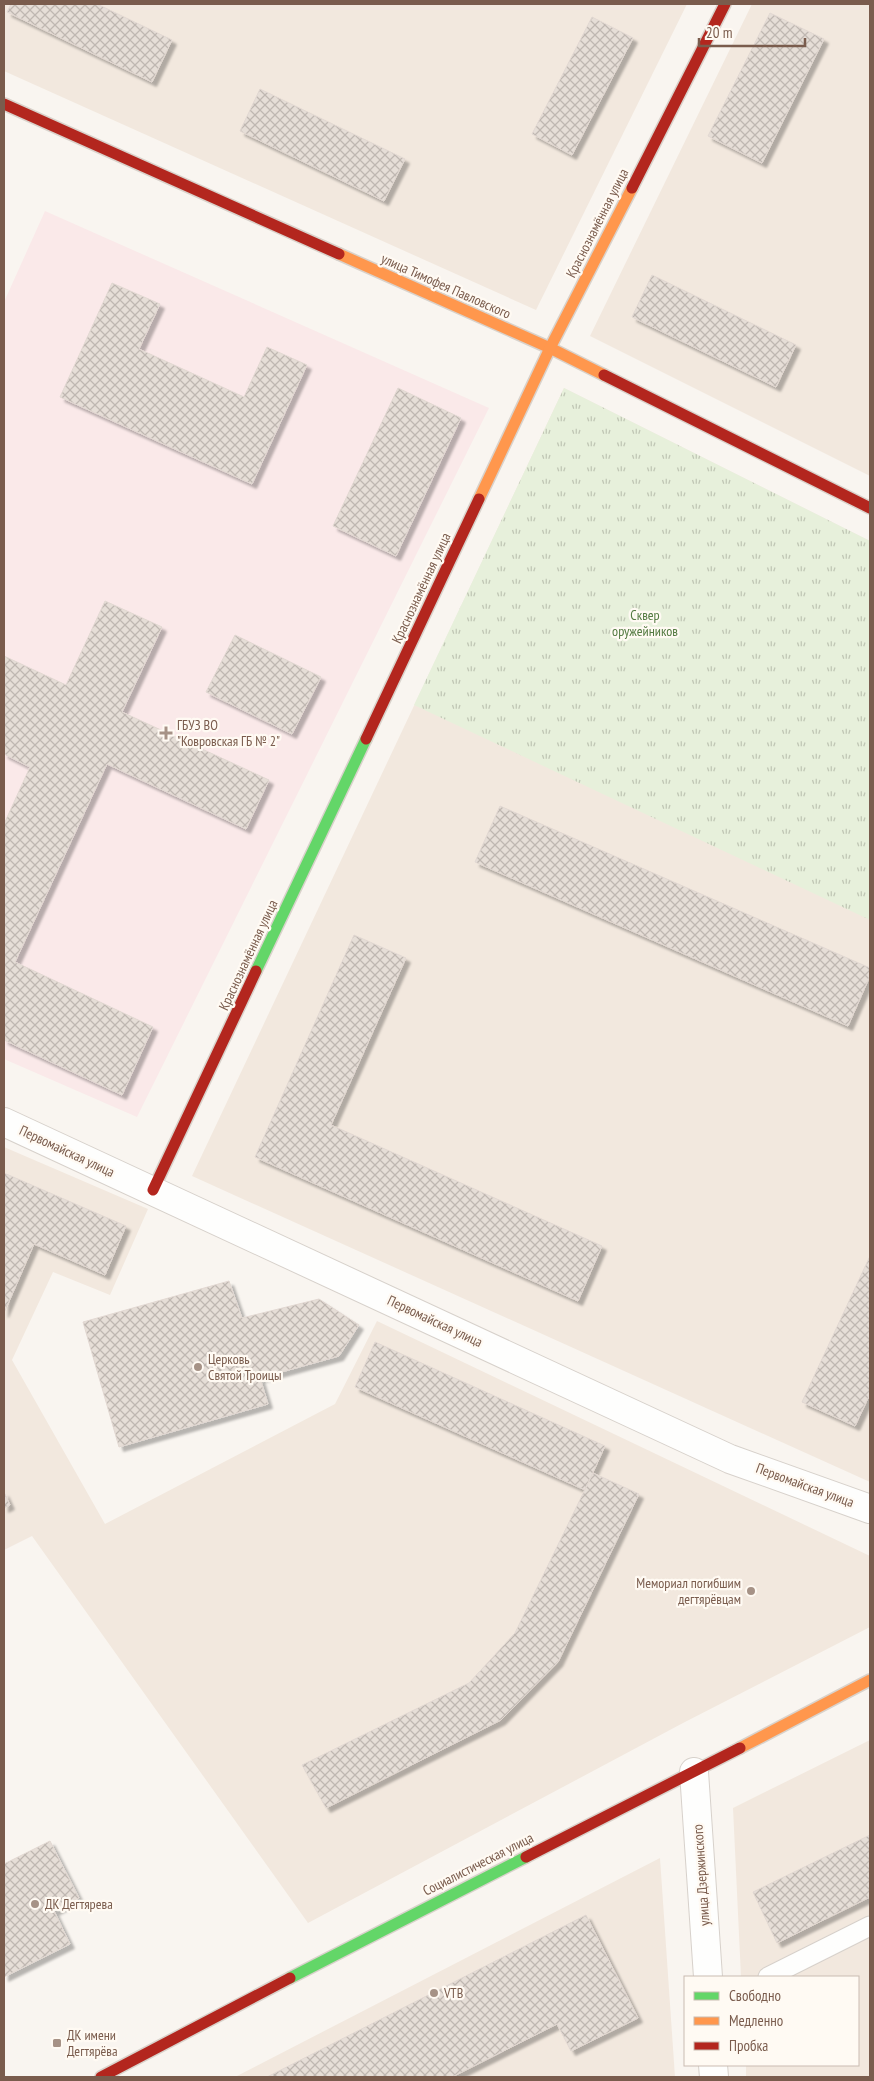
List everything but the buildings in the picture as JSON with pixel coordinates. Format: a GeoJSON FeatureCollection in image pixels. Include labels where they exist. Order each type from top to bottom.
{"type":"FeatureCollection","features":[{"type":"Feature","properties":{"kind":"street","name":"Краснознамённая улица"},"geometry":{"type":"LineString","coordinates":[[153,1190],[550,348],[725,4]]}},
{"type":"Feature","properties":{"kind":"street","name":"улица Тимофея Павловского"},"geometry":{"type":"LineString","coordinates":[[4,104],[550,348],[870,508]]}},
{"type":"Feature","properties":{"kind":"street","name":"Первомайская улица"},"geometry":{"type":"LineString","coordinates":[[4,1122],[730,1459],[870,1509]]}},
{"type":"Feature","properties":{"kind":"street","name":"Социалистическая улица"},"geometry":{"type":"LineString","coordinates":[[101,2077],[352,1945],[694,1772],[870,1680]]}},
{"type":"Feature","properties":{"kind":"street","name":"улица Дзержинского"},"geometry":{"type":"LineString","coordinates":[[694,1772],[708,1976]]}},
{"type":"Feature","properties":{"kind":"lane"},"geometry":{"type":"LineString","coordinates":[[770,1976],[870,1926]]}},
{"type":"Feature","properties":{"kind":"shaded area"},"geometry":{"type":"Polygon","coordinates":[[[4,4],[687,4],[536,310],[4,71],[4,4]]]}},
{"type":"Feature","properties":{"kind":"shaded area"},"geometry":{"type":"Polygon","coordinates":[[[752,4],[870,4],[870,476],[590,336],[752,4]]]}},
{"type":"Feature","properties":{"kind":"shaded area","name":"ГБУЗ ВО \"Ковровская ГБ № 2\""},"geometry":{"type":"Polygon","coordinates":[[[45,211],[489,408],[137,1117],[4,1059],[4,302],[45,211]]]}},
{"type":"Feature","properties":{"kind":"shaded area"},"geometry":{"type":"Polygon","coordinates":[[[564,388],[870,541],[870,1482],[192,1176],[564,388]]]}},
{"type":"Feature","properties":{"kind":"shaded area"},"geometry":{"type":"Polygon","coordinates":[[[4,1147],[148,1209],[110,1295],[53,1272],[12,1360],[105,1524],[335,1404],[377,1321],[870,1556],[870,1627],[683,1723],[308,1923],[32,1536],[4,1550],[4,1147]]]}},
{"type":"Feature","properties":{"kind":"shaded area"},"geometry":{"type":"Polygon","coordinates":[[[870,1740],[870,2077],[746,2077],[746,2066],[859,2066],[859,1976],[741,1976],[733,1808],[870,1740]]]}},
{"type":"Feature","properties":{"kind":"shaded area"},"geometry":{"type":"Polygon","coordinates":[[[660,1858],[675,2077],[235,2077],[660,1858]]]}},
{"type":"Feature","properties":{"kind":"green space","name":"Сквер оружейников"},"geometry":{"type":"Polygon","coordinates":[[[564,388],[870,541],[870,920],[414,705],[564,388]]]}},
{"type":"Feature","properties":{"kind":"traffic: fast"},"geometry":{"type":"LineString","coordinates":[[256,971],[366,739]]}},
{"type":"Feature","properties":{"kind":"traffic: fast"},"geometry":{"type":"LineString","coordinates":[[290,1978],[526,1857]]}},
{"type":"Feature","properties":{"kind":"traffic: slow"},"geometry":{"type":"LineString","coordinates":[[479,499],[550,348],[632,188]]}},
{"type":"Feature","properties":{"kind":"traffic: slow"},"geometry":{"type":"LineString","coordinates":[[339,254],[550,348],[604,375]]}},
{"type":"Feature","properties":{"kind":"traffic: slow"},"geometry":{"type":"LineString","coordinates":[[740,1748],[870,1680]]}},
{"type":"Feature","properties":{"kind":"traffic: jam"},"geometry":{"type":"LineString","coordinates":[[632,188],[725,4]]}},
{"type":"Feature","properties":{"kind":"traffic: jam"},"geometry":{"type":"LineString","coordinates":[[4,104],[339,254]]}},
{"type":"Feature","properties":{"kind":"traffic: jam"},"geometry":{"type":"LineString","coordinates":[[604,375],[870,508]]}},
{"type":"Feature","properties":{"kind":"traffic: jam"},"geometry":{"type":"LineString","coordinates":[[366,739],[479,499]]}},
{"type":"Feature","properties":{"kind":"traffic: jam"},"geometry":{"type":"LineString","coordinates":[[153,1190],[256,971]]}},
{"type":"Feature","properties":{"kind":"traffic: jam"},"geometry":{"type":"LineString","coordinates":[[526,1857],[740,1748]]}},
{"type":"Feature","properties":{"kind":"traffic: jam"},"geometry":{"type":"LineString","coordinates":[[101,2077],[290,1978]]}},
{"type":"Feature","properties":{"kind":"place","name":"ГБУЗ ВО \"Ковровская ГБ № 2\""},"geometry":{"type":"Point","coordinates":[166,733]}},
{"type":"Feature","properties":{"kind":"place","name":"Церковь Святой Троицы"},"geometry":{"type":"Point","coordinates":[198,1367]}},
{"type":"Feature","properties":{"kind":"place","name":"Мемориал погибшим дегтярёвцам"},"geometry":{"type":"Point","coordinates":[751,1591]}},
{"type":"Feature","properties":{"kind":"place","name":"ДК Дегтярева"},"geometry":{"type":"Point","coordinates":[35,1904]}},
{"type":"Feature","properties":{"kind":"place","name":"VTB"},"geometry":{"type":"Point","coordinates":[434,1993]}},
{"type":"Feature","properties":{"kind":"place","name":"ДК имени Дегтярёва"},"geometry":{"type":"Point","coordinates":[57,2043]}}]}
